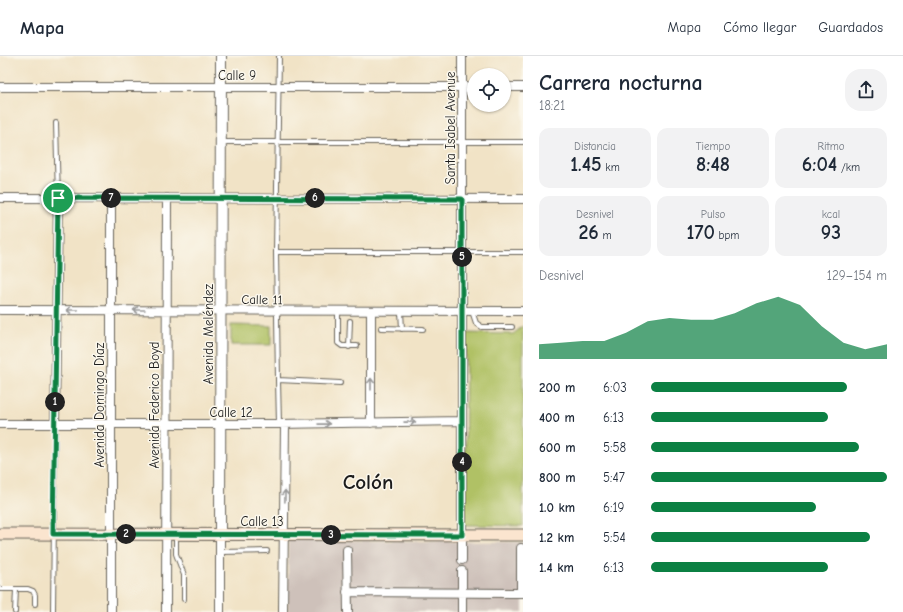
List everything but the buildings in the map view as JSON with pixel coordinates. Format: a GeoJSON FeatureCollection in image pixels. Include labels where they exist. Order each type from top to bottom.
{"type":"FeatureCollection","features":[{"type":"Feature","properties":{"kind":"main road","name":"Calle 13"},"geometry":{"type":"LineString","coordinates":[[0,534],[523,535]]}},
{"type":"Feature","properties":{"kind":"street","name":"Avenida Meléndez"},"geometry":{"type":"LineString","coordinates":[[220,612],[221,56]]}},
{"type":"Feature","properties":{"kind":"street","name":"Santa Isabel Avenue"},"geometry":{"type":"LineString","coordinates":[[462,56],[462,560]]}},
{"type":"Feature","properties":{"kind":"street","name":"Calle 9"},"geometry":{"type":"LineString","coordinates":[[0,87],[467,87]]}},
{"type":"Feature","properties":{"kind":"street"},"geometry":{"type":"LineString","coordinates":[[511,87],[523,87]]}},
{"type":"Feature","properties":{"kind":"street"},"geometry":{"type":"LineString","coordinates":[[0,198],[523,199]]}},
{"type":"Feature","properties":{"kind":"street"},"geometry":{"type":"LineString","coordinates":[[55,424],[58,198]]}},
{"type":"Feature","properties":{"kind":"street","name":"Avenida Domingo Díaz"},"geometry":{"type":"LineString","coordinates":[[111,612],[112,198]]}},
{"type":"Feature","properties":{"kind":"street","name":"Avenida Federico Boyd"},"geometry":{"type":"LineString","coordinates":[[166,612],[171,535],[166,424],[167,198]]}},
{"type":"Feature","properties":{"kind":"street","name":"Calle 11"},"geometry":{"type":"LineString","coordinates":[[0,310],[523,311]]}},
{"type":"Feature","properties":{"kind":"street"},"geometry":{"type":"LineString","coordinates":[[371,311],[371,423]]}},
{"type":"Feature","properties":{"kind":"street","name":"Calle 12"},"geometry":{"type":"LineString","coordinates":[[0,424],[282,424],[462,422]]}},
{"type":"Feature","properties":{"kind":"street"},"geometry":{"type":"LineString","coordinates":[[282,424],[284,535],[283,612]]}},
{"type":"Feature","properties":{"kind":"street"},"geometry":{"type":"LineString","coordinates":[[347,592],[522,593],[521,548]]}},
{"type":"Feature","properties":{"kind":"street"},"geometry":{"type":"LineString","coordinates":[[347,550],[348,612]]}},
{"type":"Feature","properties":{"kind":"street"},"geometry":{"type":"LineString","coordinates":[[462,571],[462,612]]}},
{"type":"Feature","properties":{"kind":"lane"},"geometry":{"type":"LineString","coordinates":[[279,56],[276,311],[278,380],[282,424]]}},
{"type":"Feature","properties":{"kind":"lane"},"geometry":{"type":"LineString","coordinates":[[56,123],[58,198]]}},
{"type":"Feature","properties":{"kind":"lane"},"geometry":{"type":"LineString","coordinates":[[221,142],[523,142]]}},
{"type":"Feature","properties":{"kind":"lane"},"geometry":{"type":"LineString","coordinates":[[276,252],[523,252]]}},
{"type":"Feature","properties":{"kind":"lane"},"geometry":{"type":"LineString","coordinates":[[338,311],[338,343],[342,346],[358,346]]}},
{"type":"Feature","properties":{"kind":"lane"},"geometry":{"type":"LineString","coordinates":[[401,311],[402,329]]}},
{"type":"Feature","properties":{"kind":"lane"},"geometry":{"type":"LineString","coordinates":[[472,311],[476,323],[482,327],[512,327]]}},
{"type":"Feature","properties":{"kind":"lane"},"geometry":{"type":"LineString","coordinates":[[349,347],[350,321]]}},
{"type":"Feature","properties":{"kind":"lane"},"geometry":{"type":"LineString","coordinates":[[381,328],[422,329]]}},
{"type":"Feature","properties":{"kind":"lane"},"geometry":{"type":"LineString","coordinates":[[278,380],[340,383]]}},
{"type":"Feature","properties":{"kind":"lane"},"geometry":{"type":"LineString","coordinates":[[53,612],[55,424]]}},
{"type":"Feature","properties":{"kind":"lane"},"geometry":{"type":"LineString","coordinates":[[171,535],[184,575],[184,599]]}},
{"type":"Feature","properties":{"kind":"lane"},"geometry":{"type":"LineString","coordinates":[[220,552],[267,551]]}},
{"type":"Feature","properties":{"kind":"lane"},"geometry":{"type":"LineString","coordinates":[[0,589],[33,591],[35,595],[35,604]]}},
{"type":"Feature","properties":{"kind":"lane"},"geometry":{"type":"LineString","coordinates":[[16,589],[16,612]]}},
{"type":"Feature","properties":{"kind":"shaded area"},"geometry":{"type":"Polygon","coordinates":[[[288,540],[523,542],[523,612],[288,612],[288,540]]]}},
{"type":"Feature","properties":{"kind":"green space"},"geometry":{"type":"Polygon","coordinates":[[[231,325],[271,326],[271,345],[231,345],[231,325]]]}},
{"type":"Feature","properties":{"kind":"green space"},"geometry":{"type":"Polygon","coordinates":[[[523,326],[523,526],[465,525],[466,333],[513,334],[523,326]]]}},
{"type":"Feature","properties":{"kind":"district","name":"Colón"},"geometry":{"type":"Point","coordinates":[368,482]}},
{"type":"Feature","properties":{"kind":"route"},"geometry":{"type":"LineString","coordinates":[[58,198],[462,199],[462,535],[53,534],[58,198]]}}]}
